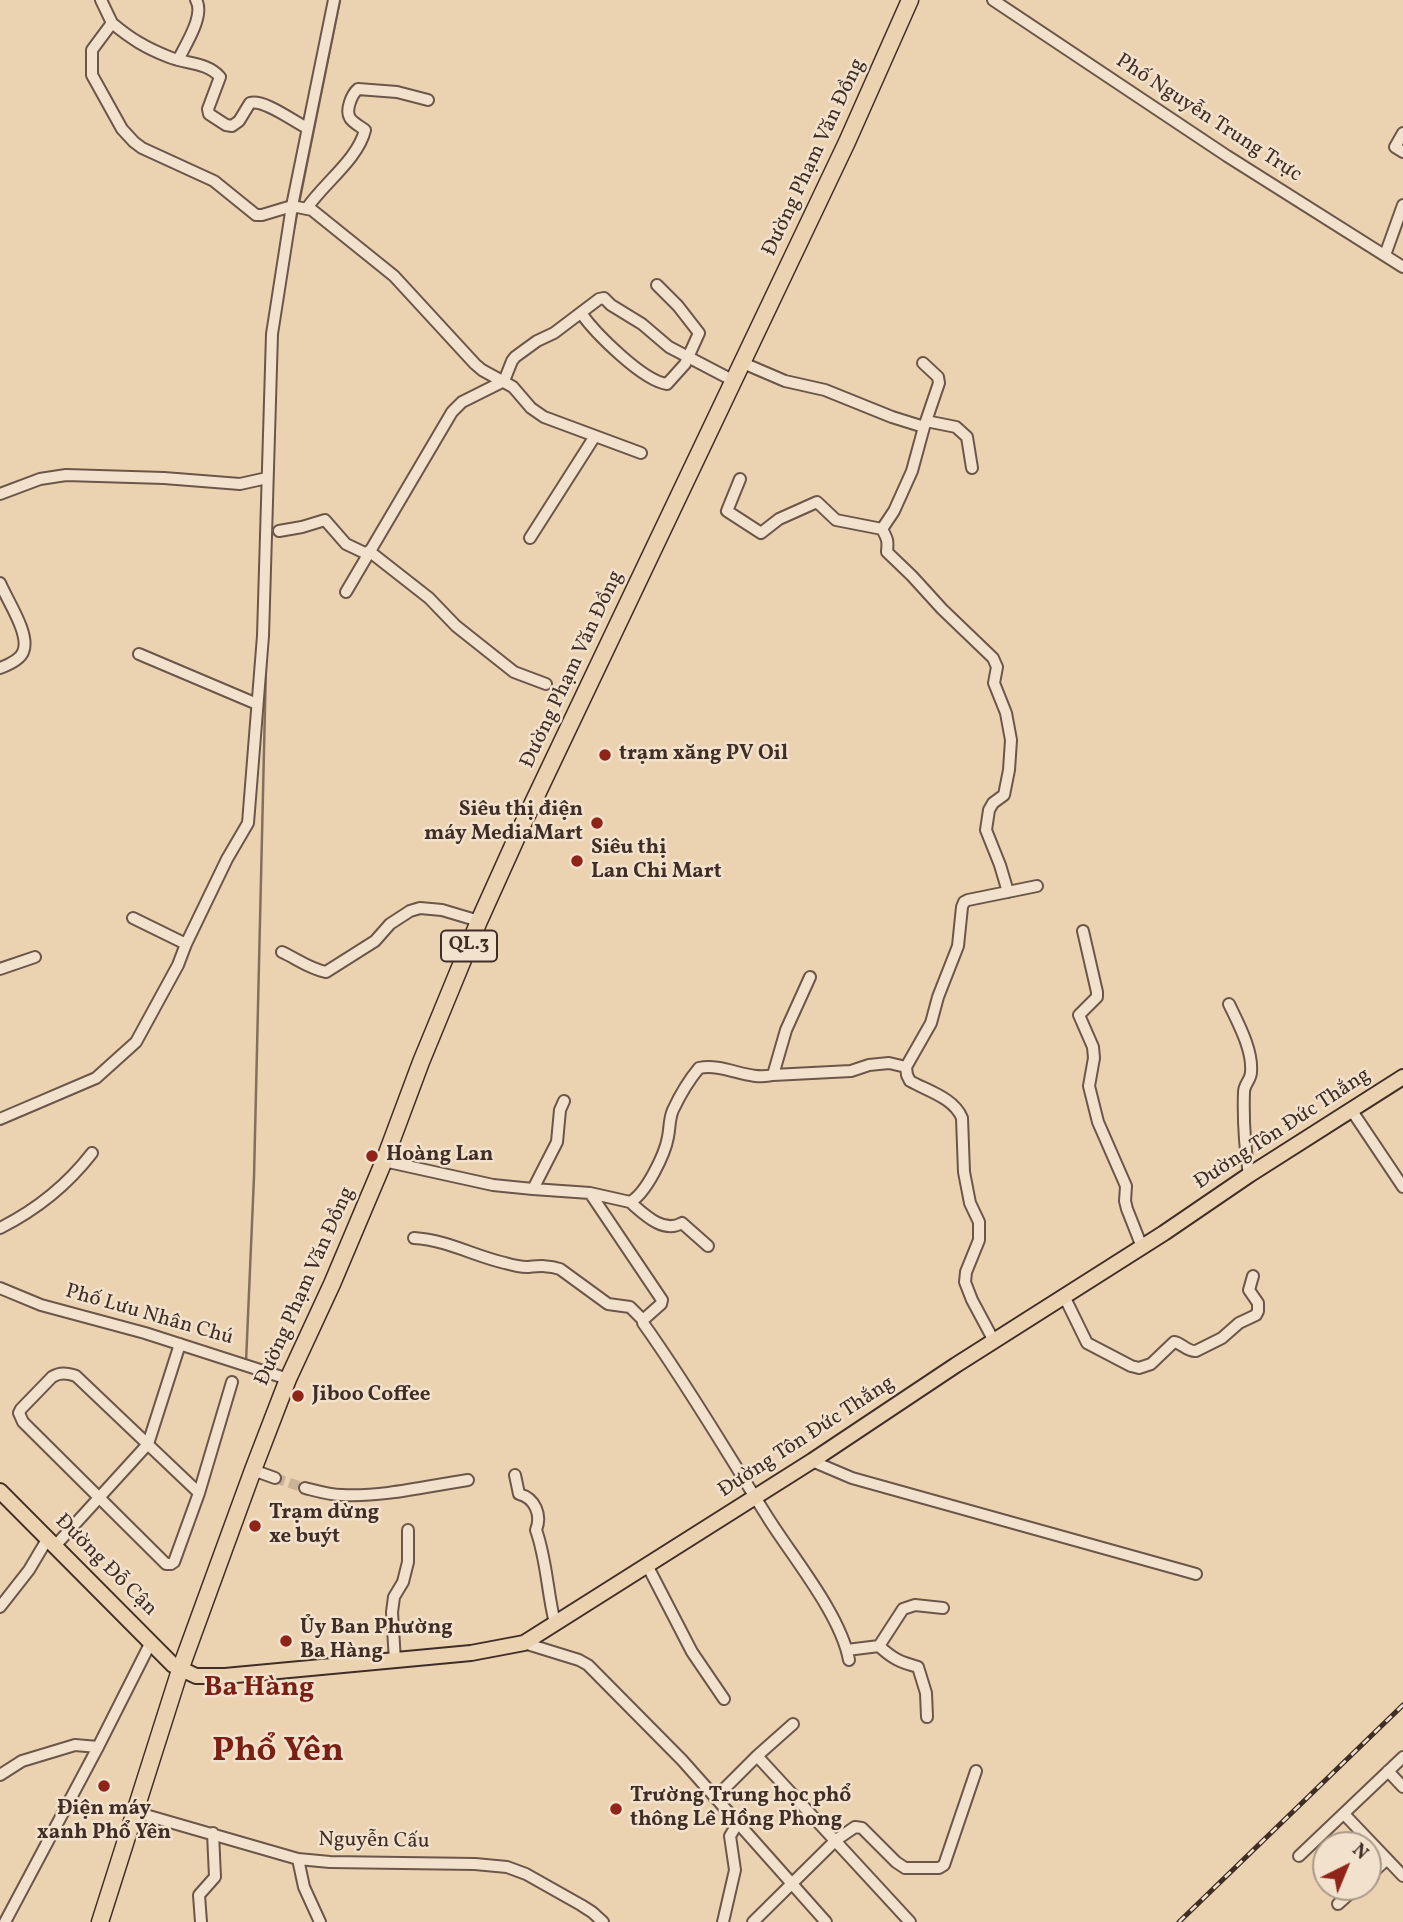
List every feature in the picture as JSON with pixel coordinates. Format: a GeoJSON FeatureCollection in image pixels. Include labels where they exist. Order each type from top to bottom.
{"type":"FeatureCollection","features":[{"type":"Feature","properties":{"kind":"highway","name":"Đường Phạm Văn Đồng"},"geometry":{"type":"LineString","coordinates":[[100,1922],[180,1670],[253,1469],[288,1379],[384,1161],[479,921],[847,142],[906,2]]}},
{"type":"Feature","properties":{"kind":"main road","name":"Đường Tôn Đức Thắng"},"geometry":{"type":"LineString","coordinates":[[180,1670],[209,1677],[471,1653],[524,1643],[812,1461],[956,1364],[1403,1077]]}},
{"type":"Feature","properties":{"kind":"main road","name":"Đường Đỗ Cận"},"geometry":{"type":"LineString","coordinates":[[0,1491],[180,1670]]}},
{"type":"Feature","properties":{"kind":"street"},"geometry":{"type":"LineString","coordinates":[[101,0],[112,23],[138,43],[178,60],[209,67],[220,77],[208,108],[209,114],[226,125],[232,126],[239,121],[250,103],[256,101],[307,128]]}},
{"type":"Feature","properties":{"kind":"street"},"geometry":{"type":"LineString","coordinates":[[178,60],[198,18],[200,8],[196,0]]}},
{"type":"Feature","properties":{"kind":"street","name":"Phố Nguyễn Trung Trực"},"geometry":{"type":"LineString","coordinates":[[993,0],[1227,156],[1403,267]]}},
{"type":"Feature","properties":{"kind":"street"},"geometry":{"type":"LineString","coordinates":[[0,1119],[86,1083],[106,1071],[135,1042],[177,965],[227,859],[248,823],[263,636],[271,343],[299,207],[307,128],[331,3]]}},
{"type":"Feature","properties":{"kind":"street"},"geometry":{"type":"LineString","coordinates":[[112,23],[92,50],[91,70],[128,136],[142,148],[214,181],[256,215],[299,207],[318,192],[349,159],[365,130],[349,115],[351,99],[358,89],[397,92],[428,100]]}},
{"type":"Feature","properties":{"kind":"street"},"geometry":{"type":"LineString","coordinates":[[1403,133],[1395,147],[1403,152]]}},
{"type":"Feature","properties":{"kind":"street"},"geometry":{"type":"LineString","coordinates":[[1385,256],[1403,205]]}},
{"type":"Feature","properties":{"kind":"street"},"geometry":{"type":"LineString","coordinates":[[299,207],[386,269],[475,364],[518,391],[537,414],[640,453]]}},
{"type":"Feature","properties":{"kind":"street"},"geometry":{"type":"LineString","coordinates":[[581,313],[604,341],[632,364],[664,385],[667,384],[685,364],[699,333],[657,285]]}},
{"type":"Feature","properties":{"kind":"street"},"geometry":{"type":"LineString","coordinates":[[346,592],[456,406],[504,381],[515,357],[599,299],[604,298],[642,324],[669,347],[734,381]]}},
{"type":"Feature","properties":{"kind":"street"},"geometry":{"type":"LineString","coordinates":[[743,363],[785,382],[825,390],[892,417],[956,427],[967,437],[972,468]]}},
{"type":"Feature","properties":{"kind":"street"},"geometry":{"type":"LineString","coordinates":[[882,529],[894,511],[912,471],[939,380],[923,363]]}},
{"type":"Feature","properties":{"kind":"street"},"geometry":{"type":"LineString","coordinates":[[530,538],[594,436]]}},
{"type":"Feature","properties":{"kind":"street"},"geometry":{"type":"LineString","coordinates":[[0,494],[40,479],[66,475],[240,484],[267,478]]}},
{"type":"Feature","properties":{"kind":"street"},"geometry":{"type":"LineString","coordinates":[[740,479],[727,511],[761,533],[779,519],[817,502],[836,520],[882,529]]}},
{"type":"Feature","properties":{"kind":"street"},"geometry":{"type":"LineString","coordinates":[[279,531],[325,520],[346,544],[368,553],[429,598],[456,626],[514,672],[546,684]]}},
{"type":"Feature","properties":{"kind":"street"},"geometry":{"type":"LineString","coordinates":[[882,529],[889,545],[887,552],[892,558],[996,662],[994,683],[1010,727],[1010,760],[1004,795],[993,803],[989,810],[986,830],[1008,892]]}},
{"type":"Feature","properties":{"kind":"street"},"geometry":{"type":"LineString","coordinates":[[0,583],[22,629],[25,648],[20,657],[0,668]]}},
{"type":"Feature","properties":{"kind":"street"},"geometry":{"type":"LineString","coordinates":[[139,654],[257,704]]}},
{"type":"Feature","properties":{"kind":"street"},"geometry":{"type":"LineString","coordinates":[[993,1341],[965,1282],[966,1272],[979,1240],[979,1223],[970,1203],[964,1172],[962,1118],[951,1103],[910,1080],[906,1067],[931,1023],[958,946],[964,902],[1037,886]]}},
{"type":"Feature","properties":{"kind":"street"},"geometry":{"type":"LineString","coordinates":[[282,952],[326,972],[375,941],[390,924],[410,911],[420,908],[442,910],[479,921]]}},
{"type":"Feature","properties":{"kind":"street"},"geometry":{"type":"LineString","coordinates":[[133,918],[186,944]]}},
{"type":"Feature","properties":{"kind":"street"},"geometry":{"type":"LineString","coordinates":[[1083,931],[1097,992],[1097,997],[1079,1015],[1093,1047],[1094,1058],[1089,1086],[1101,1131],[1126,1186],[1126,1209],[1142,1247]]}},
{"type":"Feature","properties":{"kind":"street"},"geometry":{"type":"LineString","coordinates":[[0,969],[35,957]]}},
{"type":"Feature","properties":{"kind":"street"},"geometry":{"type":"LineString","coordinates":[[773,1075],[786,1030],[810,977]]}},
{"type":"Feature","properties":{"kind":"street"},"geometry":{"type":"LineString","coordinates":[[1228,1004],[1244,1038],[1251,1064],[1251,1072],[1244,1089],[1244,1131],[1249,1175]]}},
{"type":"Feature","properties":{"kind":"street"},"geometry":{"type":"LineString","coordinates":[[630,1202],[639,1196],[649,1181],[668,1140],[673,1111],[699,1068],[709,1066],[761,1078],[773,1075],[851,1072],[869,1065],[889,1063],[906,1067]]}},
{"type":"Feature","properties":{"kind":"street"},"geometry":{"type":"LineString","coordinates":[[533,1189],[557,1142],[560,1110],[564,1101]]}},
{"type":"Feature","properties":{"kind":"street"},"geometry":{"type":"LineString","coordinates":[[1352,1111],[1398,1170],[1403,1187]]}},
{"type":"Feature","properties":{"kind":"street"},"geometry":{"type":"LineString","coordinates":[[2,1223],[26,1214],[77,1172],[92,1153]]}},
{"type":"Feature","properties":{"kind":"street"},"geometry":{"type":"LineString","coordinates":[[384,1161],[479,1182],[590,1193],[630,1202],[647,1216],[668,1227],[673,1228],[682,1223],[708,1245]]}},
{"type":"Feature","properties":{"kind":"street"},"geometry":{"type":"LineString","coordinates":[[590,1193],[662,1300],[643,1320]]}},
{"type":"Feature","properties":{"kind":"street"},"geometry":{"type":"LineString","coordinates":[[414,1238],[449,1243],[506,1264],[526,1267],[553,1266],[608,1304],[630,1307],[643,1320],[677,1370],[720,1443],[829,1611],[848,1655],[879,1646],[903,1609],[915,1605],[943,1608]]}},
{"type":"Feature","properties":{"kind":"street"},"geometry":{"type":"LineString","coordinates":[[1064,1296],[1087,1343],[1139,1368],[1151,1364],[1174,1342],[1196,1351],[1222,1338],[1239,1323],[1255,1315],[1258,1303],[1249,1290],[1253,1276]]}},
{"type":"Feature","properties":{"kind":"street","name":"Phố Lưu Nhân Chú"},"geometry":{"type":"LineString","coordinates":[[0,1288],[41,1305],[103,1320],[288,1379]]}},
{"type":"Feature","properties":{"kind":"street"},"geometry":{"type":"LineString","coordinates":[[0,1607],[52,1542],[101,1498],[148,1444],[180,1344]]}},
{"type":"Feature","properties":{"kind":"street"},"geometry":{"type":"LineString","coordinates":[[199,1493],[76,1376],[58,1374],[52,1377],[19,1413],[23,1422],[166,1564],[171,1564],[199,1493],[232,1382]]}},
{"type":"Feature","properties":{"kind":"street"},"geometry":{"type":"LineString","coordinates":[[812,1461],[852,1478],[1196,1574]]}},
{"type":"Feature","properties":{"kind":"street"},"geometry":{"type":"LineString","coordinates":[[253,1469],[275,1478]]}},
{"type":"Feature","properties":{"kind":"street"},"geometry":{"type":"LineString","coordinates":[[515,1475],[518,1492],[532,1500],[536,1507],[539,1522],[536,1530],[543,1551],[555,1623]]}},
{"type":"Feature","properties":{"kind":"street"},"geometry":{"type":"LineString","coordinates":[[305,1488],[335,1494],[377,1495],[468,1480]]}},
{"type":"Feature","properties":{"kind":"street"},"geometry":{"type":"LineString","coordinates":[[395,1661],[391,1612],[408,1562],[408,1530]]}},
{"type":"Feature","properties":{"kind":"street"},"geometry":{"type":"LineString","coordinates":[[647,1565],[692,1652],[724,1699]]}},
{"type":"Feature","properties":{"kind":"street"},"geometry":{"type":"LineString","coordinates":[[5,1922],[151,1642]]}},
{"type":"Feature","properties":{"kind":"street"},"geometry":{"type":"LineString","coordinates":[[524,1643],[588,1665],[682,1760],[826,1922]]}},
{"type":"Feature","properties":{"kind":"street"},"geometry":{"type":"LineString","coordinates":[[879,1646],[898,1661],[918,1667],[926,1693],[927,1717]]}},
{"type":"Feature","properties":{"kind":"street"},"geometry":{"type":"LineString","coordinates":[[715,1798],[793,1724]]}},
{"type":"Feature","properties":{"kind":"street"},"geometry":{"type":"LineString","coordinates":[[0,1775],[22,1760],[75,1745],[98,1746]]}},
{"type":"Feature","properties":{"kind":"street"},"geometry":{"type":"LineString","coordinates":[[757,1756],[910,1922]]}},
{"type":"Feature","properties":{"kind":"street"},"geometry":{"type":"LineString","coordinates":[[1299,1856],[1403,1757]]}},
{"type":"Feature","properties":{"kind":"street"},"geometry":{"type":"LineString","coordinates":[[753,1922],[836,1840],[855,1827],[862,1828],[905,1868],[939,1868],[944,1865],[976,1771]]}},
{"type":"Feature","properties":{"kind":"street"},"geometry":{"type":"LineString","coordinates":[[1388,1771],[1403,1787]]}},
{"type":"Feature","properties":{"kind":"street","name":"Nguyễn Cấu"},"geometry":{"type":"LineString","coordinates":[[135,1812],[298,1859],[508,1867],[526,1874],[581,1905],[603,1922]]}},
{"type":"Feature","properties":{"kind":"street"},"geometry":{"type":"LineString","coordinates":[[1344,1814],[1403,1876]]}},
{"type":"Feature","properties":{"kind":"street"},"geometry":{"type":"LineString","coordinates":[[723,1922],[735,1870],[730,1836],[738,1823]]}},
{"type":"Feature","properties":{"kind":"street"},"geometry":{"type":"LineString","coordinates":[[201,1922],[199,1895],[215,1877],[213,1833]]}},
{"type":"Feature","properties":{"kind":"street"},"geometry":{"type":"LineString","coordinates":[[298,1859],[304,1886],[320,1922]]}},
{"type":"Feature","properties":{"kind":"street"},"geometry":{"type":"LineString","coordinates":[[1382,1864],[1387,1859]]}},
{"type":"Feature","properties":{"kind":"street"},"geometry":{"type":"LineString","coordinates":[[1338,1904],[1341,1901]]}},
{"type":"Feature","properties":{"kind":"waterway"},"geometry":{"type":"LineString","coordinates":[[299,203],[340,0]]}},
{"type":"Feature","properties":{"kind":"waterway"},"geometry":{"type":"LineString","coordinates":[[293,234],[298,209]]}},
{"type":"Feature","properties":{"kind":"waterway"},"geometry":{"type":"LineString","coordinates":[[246,1362],[254,1177],[266,665]]}},
{"type":"Feature","properties":{"kind":"tunnel"},"geometry":{"type":"LineString","coordinates":[[275,1478],[305,1488]]}},
{"type":"Feature","properties":{"kind":"railway"},"geometry":{"type":"LineString","coordinates":[[1179,1922],[1403,1705]]}},
{"type":"Feature","properties":{"kind":"place","name":"trạm xăng PV Oil"},"geometry":{"type":"Point","coordinates":[605,755]}},
{"type":"Feature","properties":{"kind":"place","name":"Siêu thị điện máy MediaMart"},"geometry":{"type":"Point","coordinates":[597,823]}},
{"type":"Feature","properties":{"kind":"place","name":"Siêu thị Lan Chi Mart"},"geometry":{"type":"Point","coordinates":[577,861]}},
{"type":"Feature","properties":{"kind":"place","name":"Hoàng Lan"},"geometry":{"type":"Point","coordinates":[372,1156]}},
{"type":"Feature","properties":{"kind":"place","name":"Jiboo Coffee"},"geometry":{"type":"Point","coordinates":[298,1396]}},
{"type":"Feature","properties":{"kind":"place","name":"Trạm dừng xe buýt"},"geometry":{"type":"Point","coordinates":[255,1526]}},
{"type":"Feature","properties":{"kind":"place","name":"Ủy Ban Phường Ba Hàng"},"geometry":{"type":"Point","coordinates":[286,1641]}},
{"type":"Feature","properties":{"kind":"place","name":"Điện máy xanh Phổ Yên"},"geometry":{"type":"Point","coordinates":[104,1786]}},
{"type":"Feature","properties":{"kind":"place","name":"Trường Trung học phổ thông Lê Hồng Phong"},"geometry":{"type":"Point","coordinates":[616,1809]}},
{"type":"Feature","properties":{"kind":"district","name":"Ba Hàng"},"geometry":{"type":"Point","coordinates":[259,1690]}},
{"type":"Feature","properties":{"kind":"district","name":"Phổ Yên"},"geometry":{"type":"Point","coordinates":[278,1754]}}]}
